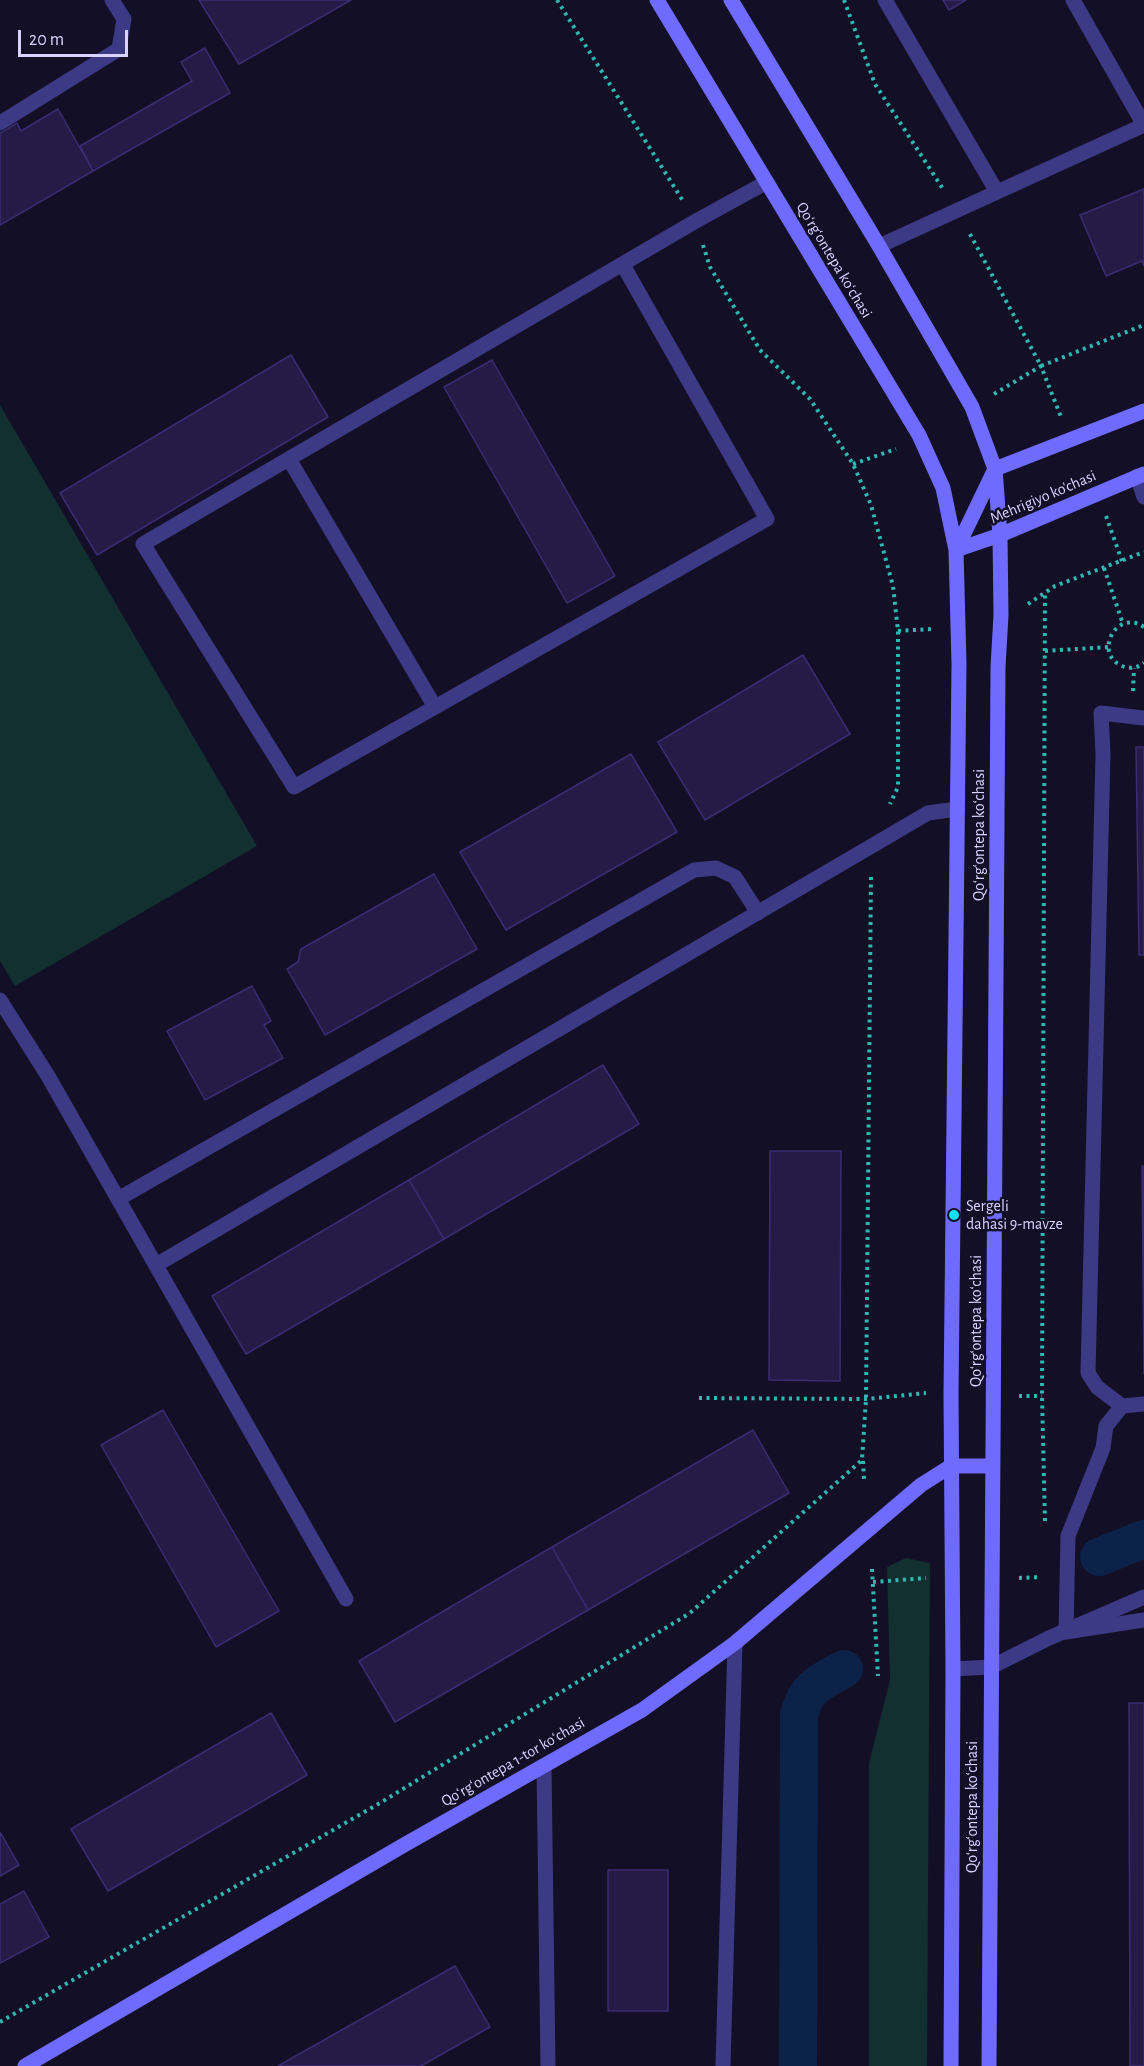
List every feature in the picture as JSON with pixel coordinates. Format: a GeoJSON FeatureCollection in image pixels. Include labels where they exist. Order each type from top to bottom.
{"type":"FeatureCollection","features":[{"type":"Feature","properties":{"kind":"main road","name":"Qoʻrgʻontepa koʻchasi"},"geometry":{"type":"LineString","coordinates":[[657,0],[919,435],[943,488],[956,550],[959,664],[951,1466],[953,1669],[951,2066]]}},
{"type":"Feature","properties":{"kind":"main road","name":"Qoʻrgʻontepa koʻchasi"},"geometry":{"type":"LineString","coordinates":[[731,0],[972,406],[995,469],[1000,535],[989,2066]]}},
{"type":"Feature","properties":{"kind":"main road"},"geometry":{"type":"LineString","coordinates":[[995,469],[1144,411]]}},
{"type":"Feature","properties":{"kind":"main road","name":"Qoʻrgʻontepa koʻchasi"},"geometry":{"type":"LineString","coordinates":[[956,550],[995,469]]}},
{"type":"Feature","properties":{"kind":"main road","name":"Mehrigiyo ko'chasi"},"geometry":{"type":"LineString","coordinates":[[956,550],[1000,535],[1141,475]]}},
{"type":"Feature","properties":{"kind":"main road"},"geometry":{"type":"LineString","coordinates":[[951,1466],[993,1466]]}},
{"type":"Feature","properties":{"kind":"main road","name":"Qoʻrgʻontepa 1-tor koʻchasi"},"geometry":{"type":"LineString","coordinates":[[25,2066],[393,1851],[642,1710],[735,1643],[921,1485],[951,1466]]}},
{"type":"Feature","properties":{"kind":"street"},"geometry":{"type":"LineString","coordinates":[[0,123],[119,48],[124,19],[112,0]]}},
{"type":"Feature","properties":{"kind":"street"},"geometry":{"type":"LineString","coordinates":[[885,0],[997,192]]}},
{"type":"Feature","properties":{"kind":"street"},"geometry":{"type":"LineString","coordinates":[[879,246],[1144,125],[1073,0]]}},
{"type":"Feature","properties":{"kind":"street"},"geometry":{"type":"LineString","coordinates":[[623,265],[767,519],[294,787],[143,544],[696,221],[767,182]]}},
{"type":"Feature","properties":{"kind":"street"},"geometry":{"type":"LineString","coordinates":[[289,459],[435,707]]}},
{"type":"Feature","properties":{"kind":"street"},"geometry":{"type":"LineString","coordinates":[[1141,475],[1144,497]]}},
{"type":"Feature","properties":{"kind":"street"},"geometry":{"type":"LineString","coordinates":[[1144,718],[1101,712],[1103,754],[1088,1373],[1097,1387],[1122,1406],[1144,1404]]}},
{"type":"Feature","properties":{"kind":"street"},"geometry":{"type":"LineString","coordinates":[[156,1265],[928,813],[957,809]]}},
{"type":"Feature","properties":{"kind":"street"},"geometry":{"type":"LineString","coordinates":[[118,1199],[694,870],[716,868],[735,877],[758,913]]}},
{"type":"Feature","properties":{"kind":"street"},"geometry":{"type":"LineString","coordinates":[[0,1000],[48,1076],[346,1599]]}},
{"type":"Feature","properties":{"kind":"street"},"geometry":{"type":"LineString","coordinates":[[1066,1632],[1068,1536],[1103,1448],[1106,1426],[1122,1406]]}},
{"type":"Feature","properties":{"kind":"street"},"geometry":{"type":"LineString","coordinates":[[953,1669],[991,1667],[1144,1597]]}},
{"type":"Feature","properties":{"kind":"street"},"geometry":{"type":"LineString","coordinates":[[1066,1632],[1144,1620]]}},
{"type":"Feature","properties":{"kind":"street"},"geometry":{"type":"LineString","coordinates":[[723,2066],[735,1643]]}},
{"type":"Feature","properties":{"kind":"street"},"geometry":{"type":"LineString","coordinates":[[544,1766],[548,2066]]}},
{"type":"Feature","properties":{"kind":"path"},"geometry":{"type":"LineString","coordinates":[[558,0],[696,221],[710,267],[760,350],[810,399],[853,464],[871,505],[893,586],[898,631],[898,786],[889,807]]}},
{"type":"Feature","properties":{"kind":"path"},"geometry":{"type":"LineString","coordinates":[[1004,388],[1041,366]]}},
{"type":"Feature","properties":{"kind":"path"},"geometry":{"type":"LineString","coordinates":[[853,464],[893,450]]}},
{"type":"Feature","properties":{"kind":"path"},"geometry":{"type":"LineString","coordinates":[[1028,605],[1055,586],[1144,552]]}},
{"type":"Feature","properties":{"kind":"path"},"geometry":{"type":"LineString","coordinates":[[1104,568],[1123,624]]}},
{"type":"Feature","properties":{"kind":"path"},"geometry":{"type":"LineString","coordinates":[[1013,1396],[1042,1396],[1045,593]]}},
{"type":"Feature","properties":{"kind":"path"},"geometry":{"type":"LineString","coordinates":[[1144,627],[1132,623],[1123,624],[1114,629],[1109,638],[1108,647],[1111,656],[1125,667],[1134,668],[1144,663]]}},
{"type":"Feature","properties":{"kind":"path"},"geometry":{"type":"LineString","coordinates":[[898,631],[938,629]]}},
{"type":"Feature","properties":{"kind":"path"},"geometry":{"type":"LineString","coordinates":[[1045,651],[1108,647]]}},
{"type":"Feature","properties":{"kind":"path"},"geometry":{"type":"LineString","coordinates":[[864,1479],[862,1460],[866,1398],[871,846]]}},
{"type":"Feature","properties":{"kind":"path"},"geometry":{"type":"LineString","coordinates":[[699,1398],[866,1398],[934,1392]]}},
{"type":"Feature","properties":{"kind":"path"},"geometry":{"type":"LineString","coordinates":[[0,2022],[380,1803],[690,1613],[862,1460]]}},
{"type":"Feature","properties":{"kind":"path"},"geometry":{"type":"LineString","coordinates":[[872,1569],[878,1676]]}},
{"type":"Feature","properties":{"kind":"path"},"geometry":{"type":"LineString","coordinates":[[873,1582],[929,1577]]}},
{"type":"Feature","properties":{"kind":"path"},"geometry":{"type":"LineString","coordinates":[[1012,1578],[1046,1577]]}},
{"type":"Feature","properties":{"kind":"green space"},"geometry":{"type":"Polygon","coordinates":[[[0,405],[257,846],[15,986],[0,961],[0,405]]]}},
{"type":"Feature","properties":{"kind":"green space"},"geometry":{"type":"Polygon","coordinates":[[[906,1558],[930,1563],[927,2066],[869,2066],[869,1763],[890,1680],[887,1567],[906,1558]]]}},
{"type":"Feature","properties":{"kind":"building"},"geometry":{"type":"Polygon","coordinates":[[[199,0],[351,0],[239,64],[199,0]]]}},
{"type":"Feature","properties":{"kind":"building"},"geometry":{"type":"Polygon","coordinates":[[[943,0],[966,0],[949,10],[943,0]]]}},
{"type":"Feature","properties":{"kind":"building"},"geometry":{"type":"Polygon","coordinates":[[[205,48],[230,93],[93,171],[80,146],[192,81],[181,62],[205,48]]]}},
{"type":"Feature","properties":{"kind":"building"},"geometry":{"type":"Polygon","coordinates":[[[58,109],[93,171],[0,225],[0,133],[17,123],[21,131],[58,109]]]}},
{"type":"Feature","properties":{"kind":"building"},"geometry":{"type":"Polygon","coordinates":[[[1144,189],[1144,266],[1142,261],[1106,276],[1080,215],[1144,189]]]}},
{"type":"Feature","properties":{"kind":"building"},"geometry":{"type":"Polygon","coordinates":[[[291,355],[328,417],[97,555],[60,493],[291,355]]]}},
{"type":"Feature","properties":{"kind":"building"},"geometry":{"type":"Polygon","coordinates":[[[492,360],[615,576],[567,603],[444,387],[492,360]]]}},
{"type":"Feature","properties":{"kind":"building"},"geometry":{"type":"Polygon","coordinates":[[[803,655],[850,734],[705,820],[658,742],[803,655]]]}},
{"type":"Feature","properties":{"kind":"building"},"geometry":{"type":"Polygon","coordinates":[[[1136,747],[1144,747],[1144,955],[1139,955],[1136,747]]]}},
{"type":"Feature","properties":{"kind":"building"},"geometry":{"type":"Polygon","coordinates":[[[631,754],[677,832],[506,930],[460,852],[631,754]]]}},
{"type":"Feature","properties":{"kind":"building"},"geometry":{"type":"Polygon","coordinates":[[[434,874],[477,949],[325,1035],[287,969],[298,962],[301,949],[434,874]]]}},
{"type":"Feature","properties":{"kind":"building"},"geometry":{"type":"Polygon","coordinates":[[[252,986],[271,1021],[264,1025],[283,1058],[205,1100],[167,1031],[252,986]]]}},
{"type":"Feature","properties":{"kind":"building"},"geometry":{"type":"Polygon","coordinates":[[[603,1065],[639,1124],[444,1239],[409,1180],[603,1065]]]}},
{"type":"Feature","properties":{"kind":"building"},"geometry":{"type":"Polygon","coordinates":[[[770,1151],[841,1151],[840,1381],[769,1380],[770,1151]]]}},
{"type":"Feature","properties":{"kind":"building"},"geometry":{"type":"Polygon","coordinates":[[[1142,1166],[1144,1166],[1144,1374],[1142,1166]]]}},
{"type":"Feature","properties":{"kind":"building"},"geometry":{"type":"Polygon","coordinates":[[[409,1180],[444,1239],[246,1354],[212,1296],[409,1180]]]}},
{"type":"Feature","properties":{"kind":"building"},"geometry":{"type":"Polygon","coordinates":[[[163,1410],[279,1611],[216,1647],[101,1445],[163,1410]]]}},
{"type":"Feature","properties":{"kind":"building"},"geometry":{"type":"Polygon","coordinates":[[[753,1430],[789,1493],[588,1610],[552,1547],[753,1430]]]}},
{"type":"Feature","properties":{"kind":"building"},"geometry":{"type":"Polygon","coordinates":[[[552,1547],[588,1610],[395,1722],[359,1661],[552,1547]]]}},
{"type":"Feature","properties":{"kind":"building"},"geometry":{"type":"Polygon","coordinates":[[[1129,1703],[1144,1703],[1144,2066],[1130,2066],[1129,1703]]]}},
{"type":"Feature","properties":{"kind":"building"},"geometry":{"type":"Polygon","coordinates":[[[271,1713],[307,1775],[108,1891],[71,1829],[271,1713]]]}},
{"type":"Feature","properties":{"kind":"building"},"geometry":{"type":"Polygon","coordinates":[[[0,1832],[19,1865],[0,1876],[0,1832]]]}},
{"type":"Feature","properties":{"kind":"building"},"geometry":{"type":"Polygon","coordinates":[[[608,1870],[668,1870],[668,2011],[608,2011],[608,1870]]]}},
{"type":"Feature","properties":{"kind":"building"},"geometry":{"type":"Polygon","coordinates":[[[24,1891],[49,1937],[0,1963],[0,1904],[24,1891]]]}},
{"type":"Feature","properties":{"kind":"building"},"geometry":{"type":"Polygon","coordinates":[[[455,1966],[490,2027],[421,2066],[278,2066],[455,1966]]]}},
{"type":"Feature","properties":{"kind":"waterway"},"geometry":{"type":"LineString","coordinates":[[1099,1557],[1144,1539]]}},
{"type":"Feature","properties":{"kind":"waterway"},"geometry":{"type":"LineString","coordinates":[[798,2066],[799,1715],[806,1698],[815,1686],[844,1669]]}},
{"type":"Feature","properties":{"kind":"place","name":"Sergeli dahasi 9-mavze"},"geometry":{"type":"Point","coordinates":[954,1215]}}]}
